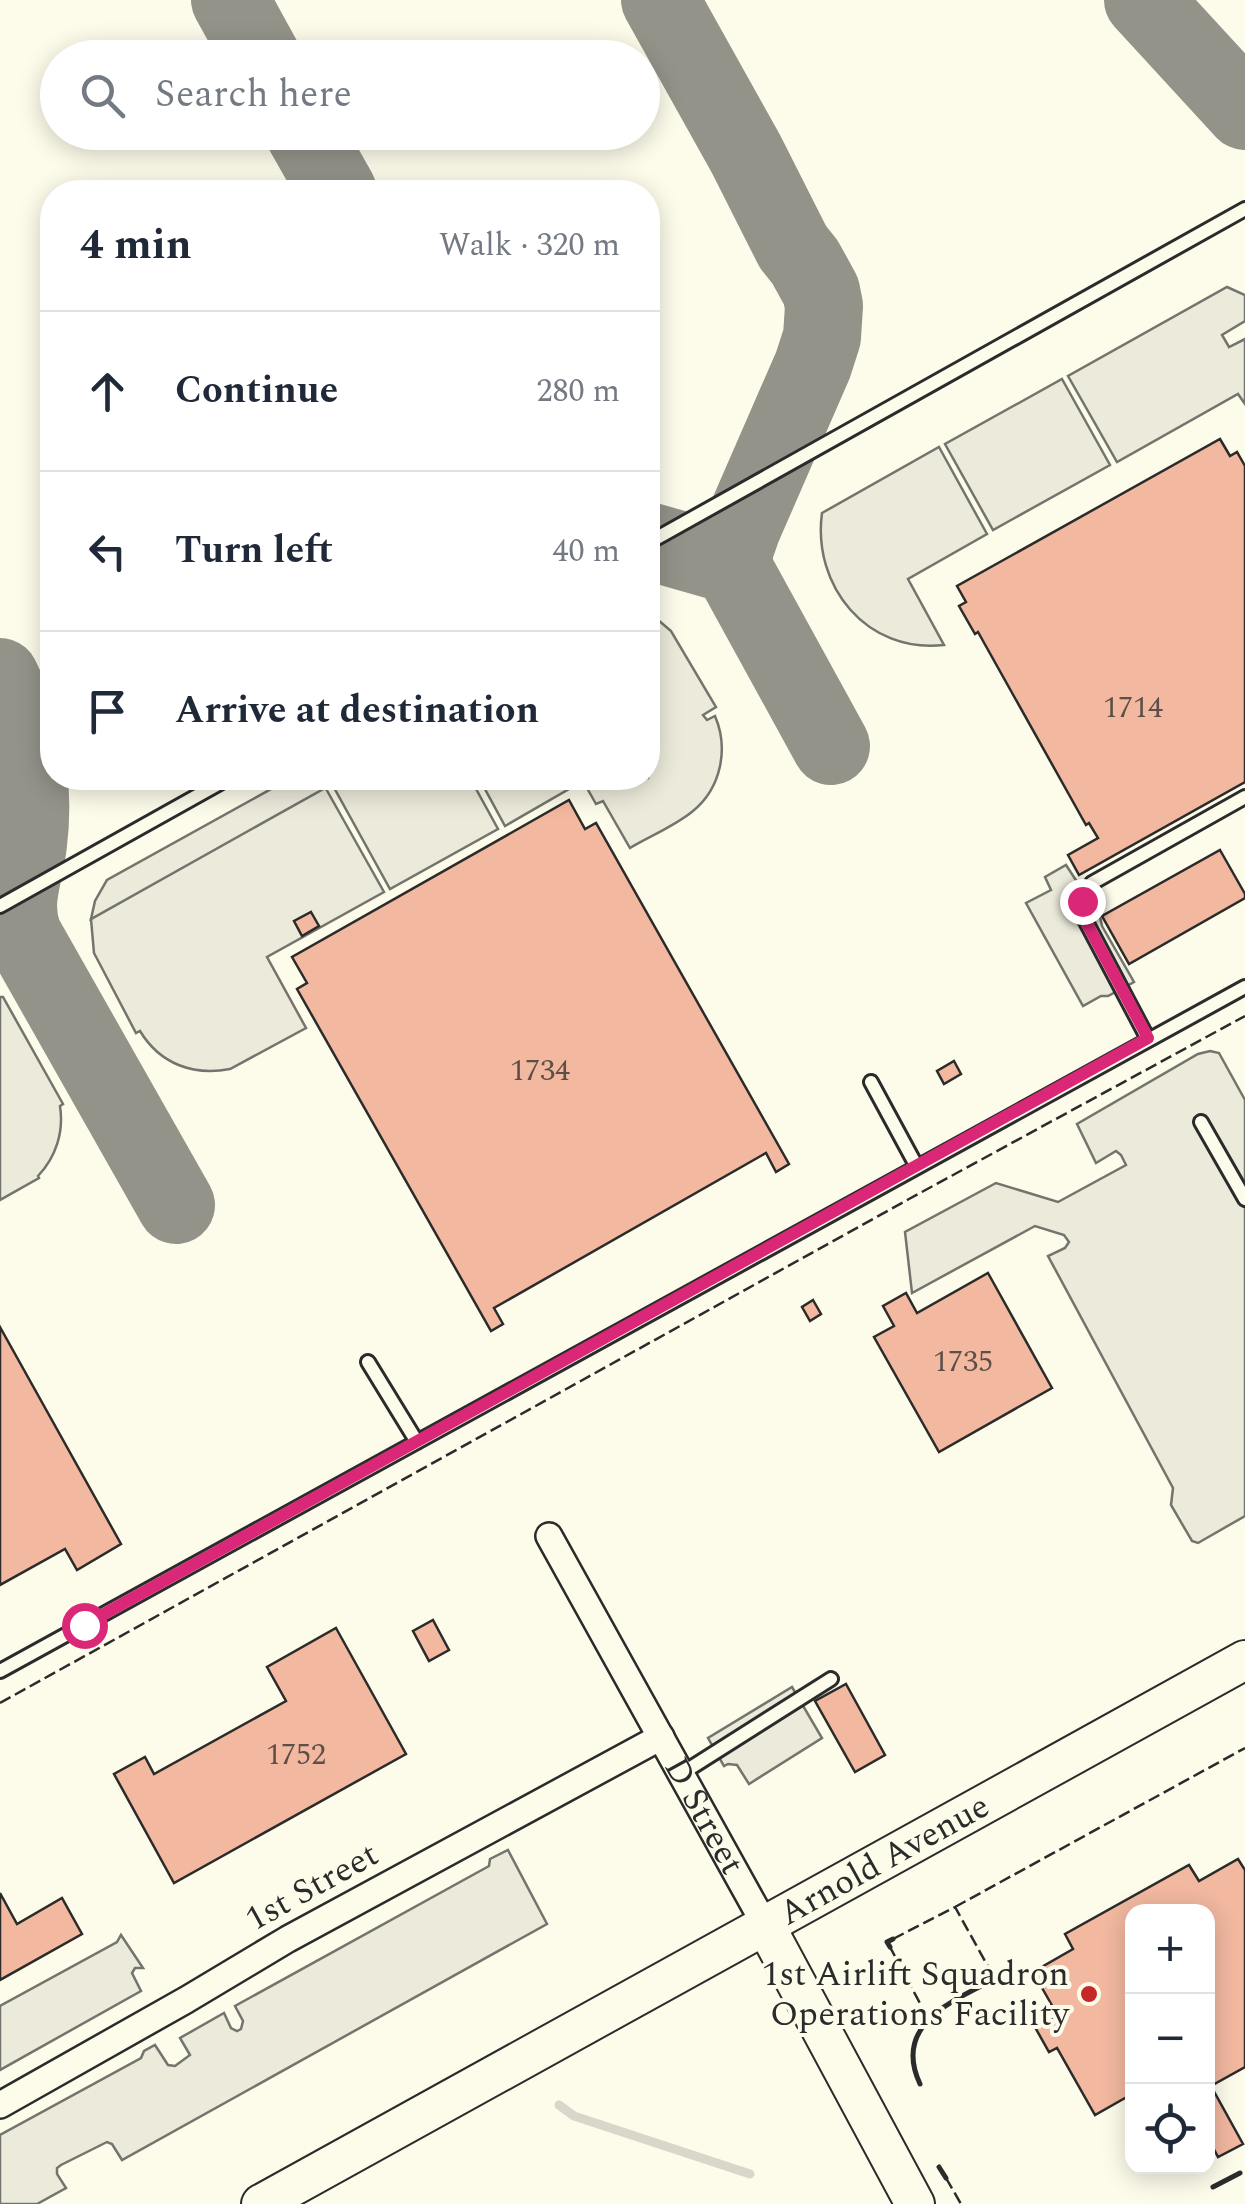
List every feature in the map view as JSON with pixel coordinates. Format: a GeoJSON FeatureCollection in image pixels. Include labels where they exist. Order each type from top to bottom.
{"type":"FeatureCollection","features":[{"type":"Feature","properties":{"kind":"street","name":"D Street"},"geometry":{"type":"LineString","coordinates":[[549,1536],[915,2204]]}},
{"type":"Feature","properties":{"kind":"street","name":"Arnold Avenue"},"geometry":{"type":"LineString","coordinates":[[261,2204],[1245,1660]]}},
{"type":"Feature","properties":{"kind":"street","name":"1st Street"},"geometry":{"type":"LineString","coordinates":[[0,2106],[288,1939],[661,1737]]}},
{"type":"Feature","properties":{"kind":"lane"},"geometry":{"type":"LineString","coordinates":[[660,536],[1245,209]]}},
{"type":"Feature","properties":{"kind":"lane"},"geometry":{"type":"LineString","coordinates":[[0,906],[208,790]]}},
{"type":"Feature","properties":{"kind":"lane"},"geometry":{"type":"LineString","coordinates":[[1148,1038],[1084,918],[1082,901],[1092,884],[1245,796]]}},
{"type":"Feature","properties":{"kind":"lane"},"geometry":{"type":"LineString","coordinates":[[0,1672],[1245,987]]}},
{"type":"Feature","properties":{"kind":"lane"},"geometry":{"type":"LineString","coordinates":[[871,1082],[917,1166]]}},
{"type":"Feature","properties":{"kind":"lane"},"geometry":{"type":"LineString","coordinates":[[1201,1122],[1245,1199]]}},
{"type":"Feature","properties":{"kind":"lane"},"geometry":{"type":"LineString","coordinates":[[368,1362],[417,1442]]}},
{"type":"Feature","properties":{"kind":"lane"},"geometry":{"type":"LineString","coordinates":[[681,1774],[831,1679]]}},
{"type":"Feature","properties":{"kind":"shaded area"},"geometry":{"type":"Polygon","coordinates":[[[1227,287],[1245,295],[1245,321],[1222,335],[1229,347],[1245,339],[1245,404],[1238,394],[1117,462],[1068,376],[1227,287]]]}},
{"type":"Feature","properties":{"kind":"shaded area"},"geometry":{"type":"Polygon","coordinates":[[[1062,379],[1110,465],[993,530],[945,444],[1062,379]]]}},
{"type":"Feature","properties":{"kind":"shaded area"},"geometry":{"type":"Polygon","coordinates":[[[939,447],[987,534],[908,579],[944,645],[916,645],[891,638],[850,610],[826,566],[821,540],[822,513],[939,447]]]}},
{"type":"Feature","properties":{"kind":"shaded area"},"geometry":{"type":"Polygon","coordinates":[[[660,622],[671,631],[716,707],[703,715],[707,720],[715,716],[719,729],[722,754],[716,780],[703,802],[686,816],[630,848],[603,801],[596,804],[588,790],[660,790],[660,622]]]}},
{"type":"Feature","properties":{"kind":"shaded area"},"geometry":{"type":"Polygon","coordinates":[[[269,790],[322,790],[91,919],[95,901],[107,880],[269,790]]]}},
{"type":"Feature","properties":{"kind":"shaded area"},"geometry":{"type":"Polygon","coordinates":[[[320,790],[327,790],[384,892],[267,957],[306,1028],[230,1069],[216,1071],[179,1065],[157,1052],[140,1031],[136,1033],[94,953],[91,919],[320,790]]]}},
{"type":"Feature","properties":{"kind":"shaded area"},"geometry":{"type":"Polygon","coordinates":[[[335,790],[477,790],[498,829],[390,889],[335,790]]]}},
{"type":"Feature","properties":{"kind":"shaded area"},"geometry":{"type":"Polygon","coordinates":[[[486,790],[567,790],[505,826],[486,790]]]}},
{"type":"Feature","properties":{"kind":"shaded area"},"geometry":{"type":"Polygon","coordinates":[[[1066,865],[1100,917],[1134,982],[1083,1006],[1026,903],[1051,890],[1045,877],[1066,865]]]}},
{"type":"Feature","properties":{"kind":"shaded area"},"geometry":{"type":"Polygon","coordinates":[[[0,997],[63,1104],[57,1144],[39,1178],[0,1200],[0,997]]]}},
{"type":"Feature","properties":{"kind":"shaded area"},"geometry":{"type":"Polygon","coordinates":[[[1219,1053],[1245,1100],[1245,1516],[1198,1543],[1192,1541],[1171,1505],[1173,1488],[1048,1256],[1065,1248],[1069,1242],[1064,1235],[1035,1226],[912,1293],[905,1232],[996,1183],[1058,1202],[1126,1165],[1116,1151],[1096,1163],[1077,1124],[1198,1054],[1219,1053]]]}},
{"type":"Feature","properties":{"kind":"shaded area"},"geometry":{"type":"Polygon","coordinates":[[[792,1687],[822,1738],[749,1784],[737,1765],[724,1766],[708,1738],[792,1687]]]}},
{"type":"Feature","properties":{"kind":"shaded area"},"geometry":{"type":"Polygon","coordinates":[[[508,1850],[547,1924],[122,2160],[107,2142],[61,2165],[57,2174],[66,2188],[37,2204],[0,2204],[0,2135],[141,2058],[144,2051],[155,2045],[168,2065],[175,2066],[190,2055],[180,2038],[224,2013],[231,2028],[241,2029],[243,2021],[235,2006],[489,1866],[490,1859],[508,1850]]]}},
{"type":"Feature","properties":{"kind":"shaded area"},"geometry":{"type":"Polygon","coordinates":[[[121,1935],[143,1968],[135,1968],[132,1973],[141,1991],[0,2070],[0,2006],[117,1942],[121,1935]]]}},
{"type":"Feature","properties":{"kind":"building"},"geometry":{"type":"Polygon","coordinates":[[[1220,439],[1230,456],[1237,452],[1245,466],[1245,782],[1079,875],[1068,855],[1098,838],[1089,823],[1086,825],[978,632],[975,634],[959,606],[966,602],[957,586],[1220,439]]]}},
{"type":"Feature","properties":{"kind":"building"},"geometry":{"type":"Polygon","coordinates":[[[569,800],[585,829],[596,823],[789,1164],[776,1172],[766,1153],[494,1308],[503,1324],[491,1331],[297,989],[307,983],[292,957],[569,800]]]}},
{"type":"Feature","properties":{"kind":"building"},"geometry":{"type":"Polygon","coordinates":[[[1220,850],[1245,898],[1129,964],[1102,916],[1220,850]]]}},
{"type":"Feature","properties":{"kind":"building"},"geometry":{"type":"Polygon","coordinates":[[[311,912],[319,926],[302,936],[294,921],[311,912]]]}},
{"type":"Feature","properties":{"kind":"building"},"geometry":{"type":"Polygon","coordinates":[[[954,1061],[961,1074],[944,1084],[937,1071],[954,1061]]]}},
{"type":"Feature","properties":{"kind":"building"},"geometry":{"type":"Polygon","coordinates":[[[988,1273],[1052,1388],[939,1452],[874,1337],[894,1326],[883,1306],[906,1293],[917,1313],[988,1273]]]}},
{"type":"Feature","properties":{"kind":"building"},"geometry":{"type":"Polygon","coordinates":[[[813,1300],[821,1314],[810,1321],[802,1307],[813,1300]]]}},
{"type":"Feature","properties":{"kind":"building"},"geometry":{"type":"Polygon","coordinates":[[[0,1327],[121,1544],[77,1570],[65,1549],[0,1585],[0,1327]]]}},
{"type":"Feature","properties":{"kind":"building"},"geometry":{"type":"Polygon","coordinates":[[[433,1620],[449,1650],[429,1661],[413,1631],[433,1620]]]}},
{"type":"Feature","properties":{"kind":"building"},"geometry":{"type":"Polygon","coordinates":[[[336,1628],[406,1754],[174,1883],[114,1774],[145,1757],[154,1774],[286,1701],[267,1667],[336,1628]]]}},
{"type":"Feature","properties":{"kind":"building"},"geometry":{"type":"Polygon","coordinates":[[[846,1684],[885,1755],[855,1772],[815,1701],[846,1684]]]}},
{"type":"Feature","properties":{"kind":"building","name":"1st Airlift Squadron Operations Facility"},"geometry":{"type":"Polygon","coordinates":[[[1238,1859],[1245,1870],[1245,2067],[1215,2084],[1215,1904],[1125,1904],[1125,2098],[1095,2115],[1057,2048],[1049,2052],[1036,2029],[1058,2016],[1033,1972],[1073,1949],[1065,1934],[1189,1865],[1199,1881],[1238,1859]]]}},
{"type":"Feature","properties":{"kind":"building"},"geometry":{"type":"Polygon","coordinates":[[[0,1893],[17,1924],[62,1898],[82,1934],[0,1980],[0,1893]]]}},
{"type":"Feature","properties":{"kind":"building","name":"1st Airlift Squadron Operations Facility"},"geometry":{"type":"Polygon","coordinates":[[[1215,2093],[1243,2144],[1218,2157],[1215,2151],[1215,2093]]]}},
{"type":"Feature","properties":{"kind":"waterway"},"geometry":{"type":"LineString","coordinates":[[559,2105],[574,2116],[750,2174]]}},
{"type":"Feature","properties":{"kind":"taxiway"},"geometry":{"type":"LineString","coordinates":[[230,0],[252,40]]}},
{"type":"Feature","properties":{"kind":"taxiway"},"geometry":{"type":"LineString","coordinates":[[660,0],[793,247],[821,291],[822,337],[742,528],[734,551],[734,566],[831,746]]}},
{"type":"Feature","properties":{"kind":"taxiway"},"geometry":{"type":"LineString","coordinates":[[1143,0],[1245,111]]}},
{"type":"Feature","properties":{"kind":"taxiway"},"geometry":{"type":"LineString","coordinates":[[314,150],[331,180]]}},
{"type":"Feature","properties":{"kind":"taxiway"},"geometry":{"type":"LineString","coordinates":[[660,544],[725,563],[736,573]]}},
{"type":"Feature","properties":{"kind":"taxiway"},"geometry":{"type":"LineString","coordinates":[[0,677],[22,737],[29,780],[30,823],[18,900],[23,935],[176,1205]]}},
{"type":"Feature","properties":{"kind":"fence"},"geometry":{"type":"LineString","coordinates":[[0,1703],[1245,1016]]}},
{"type":"Feature","properties":{"kind":"fence"},"geometry":{"type":"LineString","coordinates":[[955,1907],[1245,1748]]}},
{"type":"Feature","properties":{"kind":"fence"},"geometry":{"type":"LineString","coordinates":[[893,1939],[955,1907],[995,1979]]}},
{"type":"Feature","properties":{"kind":"fence"},"geometry":{"type":"LineString","coordinates":[[890,1947],[923,2009]]}},
{"type":"Feature","properties":{"kind":"fence"},"geometry":{"type":"LineString","coordinates":[[946,2178],[961,2204]]}},
{"type":"Feature","properties":{"kind":"wall"},"geometry":{"type":"LineString","coordinates":[[890,1947],[887,1942],[893,1939]]}},
{"type":"Feature","properties":{"kind":"wall"},"geometry":{"type":"LineString","coordinates":[[920,2084],[913,2063],[920,2030],[945,2006],[995,1979]]}},
{"type":"Feature","properties":{"kind":"wall"},"geometry":{"type":"LineString","coordinates":[[939,2167],[946,2178]]}},
{"type":"Feature","properties":{"kind":"wall"},"geometry":{"type":"LineString","coordinates":[[1213,2187],[1240,2173]]}},
{"type":"Feature","properties":{"kind":"place","name":"1st Airlift Squadron Operations Facility"},"geometry":{"type":"Point","coordinates":[1089,1994]}},
{"type":"Feature","properties":{"kind":"route"},"geometry":{"type":"LineString","coordinates":[[84,1625],[1148,1038],[1097,946],[1084,918],[1082,901]]}}]}
